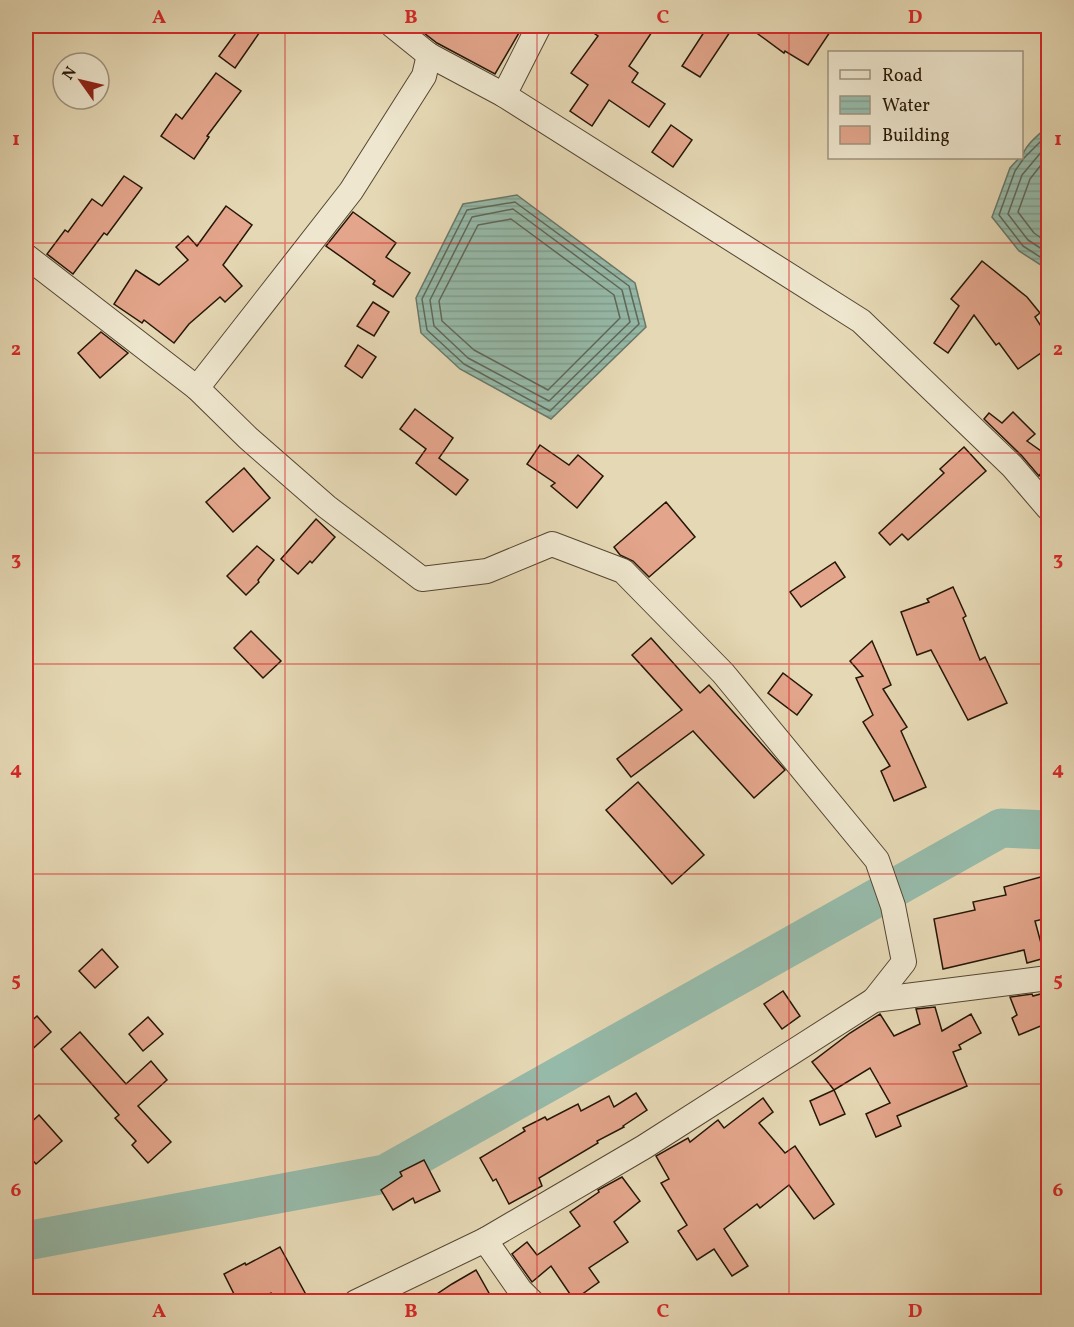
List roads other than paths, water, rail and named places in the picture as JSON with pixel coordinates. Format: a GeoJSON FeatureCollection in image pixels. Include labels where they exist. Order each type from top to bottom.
{"type":"FeatureCollection","features":[{"type":"Feature","properties":{"kind":"street"},"geometry":{"type":"LineString","coordinates":[[393,26],[429,55],[504,95],[861,321],[1012,466],[1048,507]]}},
{"type":"Feature","properties":{"kind":"street"},"geometry":{"type":"LineString","coordinates":[[504,95],[538,26]]}},
{"type":"Feature","properties":{"kind":"street"},"geometry":{"type":"LineString","coordinates":[[197,388],[351,191],[424,76],[429,55]]}},
{"type":"Feature","properties":{"kind":"street"},"geometry":{"type":"LineString","coordinates":[[26,256],[197,388],[248,438],[327,507],[422,579],[487,571],[552,544],[622,571],[723,673],[877,860],[892,906],[903,962],[874,1000],[644,1147],[485,1240],[356,1302]]}},
{"type":"Feature","properties":{"kind":"street"},"geometry":{"type":"LineString","coordinates":[[874,1000],[1048,978]]}},
{"type":"Feature","properties":{"kind":"street"},"geometry":{"type":"LineString","coordinates":[[485,1240],[520,1290],[532,1302]]}},
{"type":"Feature","properties":{"kind":"water"},"geometry":{"type":"Polygon","coordinates":[[[1048,126],[1048,269],[1019,251],[992,217],[1010,168],[1018,159],[1023,159],[1023,153],[1048,126]]]}},
{"type":"Feature","properties":{"kind":"water"},"geometry":{"type":"Polygon","coordinates":[[[517,195],[635,283],[646,327],[551,419],[460,369],[421,333],[416,298],[463,204],[517,195]]]}},
{"type":"Feature","properties":{"kind":"waterway"},"geometry":{"type":"LineString","coordinates":[[26,1241],[385,1174],[1001,828],[1048,830]]}}]}
